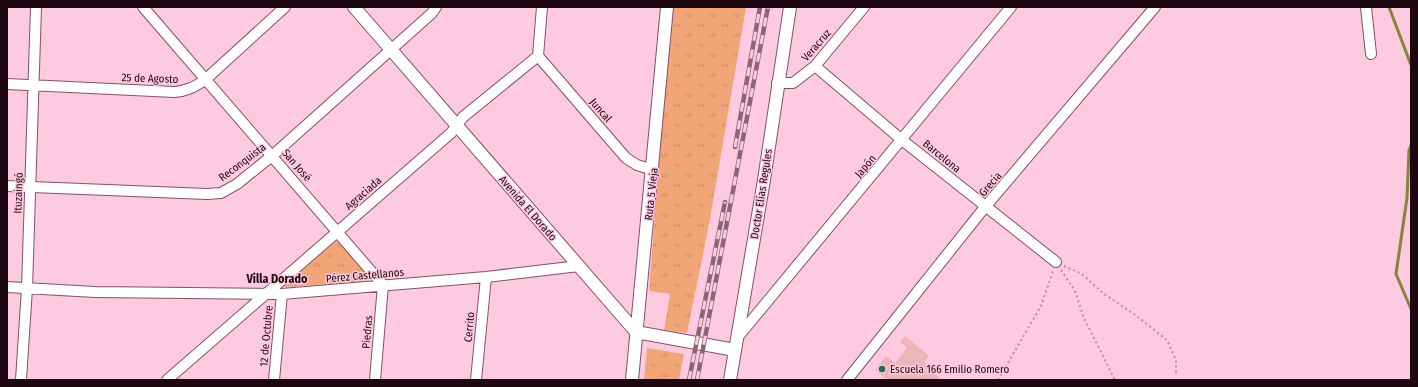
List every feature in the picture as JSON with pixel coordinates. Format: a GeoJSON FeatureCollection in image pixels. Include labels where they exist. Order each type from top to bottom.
{"type":"FeatureCollection","features":[{"type":"Feature","properties":{"kind":"street","name":"Ituzaingó"},"geometry":{"type":"LineString","coordinates":[[21,380],[27,288],[36,7]]}},
{"type":"Feature","properties":{"kind":"street","name":"San José"},"geometry":{"type":"LineString","coordinates":[[143,7],[338,230],[383,285]]}},
{"type":"Feature","properties":{"kind":"street","name":"25 de Agosto"},"geometry":{"type":"LineString","coordinates":[[7,84],[174,92],[196,87],[285,7]]}},
{"type":"Feature","properties":{"kind":"street","name":"Avenida El Dorado"},"geometry":{"type":"LineString","coordinates":[[354,7],[636,332]]}},
{"type":"Feature","properties":{"kind":"street","name":"Reconquista"},"geometry":{"type":"LineString","coordinates":[[7,186],[214,194],[224,191],[237,184],[272,155],[432,14],[436,7]]}},
{"type":"Feature","properties":{"kind":"street"},"geometry":{"type":"LineString","coordinates":[[538,56],[542,7]]}},
{"type":"Feature","properties":{"kind":"street","name":"Ruta 5 Vieja"},"geometry":{"type":"LineString","coordinates":[[632,380],[653,170],[667,7]]}},
{"type":"Feature","properties":{"kind":"street","name":"Doctor Elías Regules"},"geometry":{"type":"LineString","coordinates":[[730,380],[764,180],[790,7]]}},
{"type":"Feature","properties":{"kind":"street","name":"Veracruz"},"geometry":{"type":"LineString","coordinates":[[778,83],[793,83],[815,66],[864,7]]}},
{"type":"Feature","properties":{"kind":"street","name":"Japón"},"geometry":{"type":"LineString","coordinates":[[736,344],[1011,7]]}},
{"type":"Feature","properties":{"kind":"street","name":"Grecia"},"geometry":{"type":"LineString","coordinates":[[847,380],[985,207],[1155,7]]}},
{"type":"Feature","properties":{"kind":"street"},"geometry":{"type":"LineString","coordinates":[[1366,7],[1371,54]]}},
{"type":"Feature","properties":{"kind":"street","name":"Agraciada"},"geometry":{"type":"LineString","coordinates":[[167,380],[451,133],[463,117],[538,56]]}},
{"type":"Feature","properties":{"kind":"street","name":"Juncal"},"geometry":{"type":"LineString","coordinates":[[538,56],[626,158],[637,165],[653,170]]}},
{"type":"Feature","properties":{"kind":"street","name":"Barcelona"},"geometry":{"type":"LineString","coordinates":[[815,66],[902,140],[1056,262]]}},
{"type":"Feature","properties":{"kind":"street","name":"Pérez Castellanos"},"geometry":{"type":"LineString","coordinates":[[7,287],[95,292],[282,294],[486,277],[580,266]]}},
{"type":"Feature","properties":{"kind":"street","name":"Cerrito"},"geometry":{"type":"LineString","coordinates":[[476,380],[486,277]]}},
{"type":"Feature","properties":{"kind":"street","name":"Piedras"},"geometry":{"type":"LineString","coordinates":[[374,380],[383,285]]}},
{"type":"Feature","properties":{"kind":"street","name":"12 de Octubre"},"geometry":{"type":"LineString","coordinates":[[274,380],[282,294]]}},
{"type":"Feature","properties":{"kind":"street"},"geometry":{"type":"LineString","coordinates":[[636,332],[736,344]]}},
{"type":"Feature","properties":{"kind":"path"},"geometry":{"type":"LineString","coordinates":[[1056,262],[1082,274],[1104,294],[1167,340],[1176,360],[1176,375]]}},
{"type":"Feature","properties":{"kind":"path"},"geometry":{"type":"LineString","coordinates":[[998,380],[1042,306],[1056,262]]}},
{"type":"Feature","properties":{"kind":"path"},"geometry":{"type":"LineString","coordinates":[[1056,262],[1074,291],[1084,318],[1115,380]]}},
{"type":"Feature","properties":{"kind":"green space"},"geometry":{"type":"Polygon","coordinates":[[[671,7],[746,7],[710,219],[687,333],[664,330],[670,294],[649,291],[671,7]]]}},
{"type":"Feature","properties":{"kind":"green space"},"geometry":{"type":"Polygon","coordinates":[[[340,241],[370,277],[370,281],[285,287],[284,285],[335,242],[340,241]]]}},
{"type":"Feature","properties":{"kind":"green space"},"geometry":{"type":"Polygon","coordinates":[[[647,348],[684,354],[679,380],[644,380],[647,348]]]}},
{"type":"Feature","properties":{"kind":"building"},"geometry":{"type":"Polygon","coordinates":[[[905,336],[929,356],[924,362],[927,364],[925,366],[942,380],[887,380],[875,370],[886,356],[895,363],[907,348],[900,342],[905,336]]]}},
{"type":"Feature","properties":{"kind":"waterway"},"geometry":{"type":"LineString","coordinates":[[1389,7],[1411,65]]}},
{"type":"Feature","properties":{"kind":"waterway"},"geometry":{"type":"LineString","coordinates":[[1411,145],[1409,150],[1407,198],[1396,274],[1411,309]]}},
{"type":"Feature","properties":{"kind":"railway"},"geometry":{"type":"LineString","coordinates":[[735,147],[760,7]]}},
{"type":"Feature","properties":{"kind":"railway"},"geometry":{"type":"LineString","coordinates":[[697,380],[768,7]]}},
{"type":"Feature","properties":{"kind":"railway"},"geometry":{"type":"LineString","coordinates":[[689,380],[725,202]]}},
{"type":"Feature","properties":{"kind":"place","name":"Escuela 166 Emilio Romero"},"geometry":{"type":"Point","coordinates":[882,369]}},
{"type":"Feature","properties":{"kind":"district","name":"Villa Dorado"},"geometry":{"type":"Point","coordinates":[277,279]}}]}
